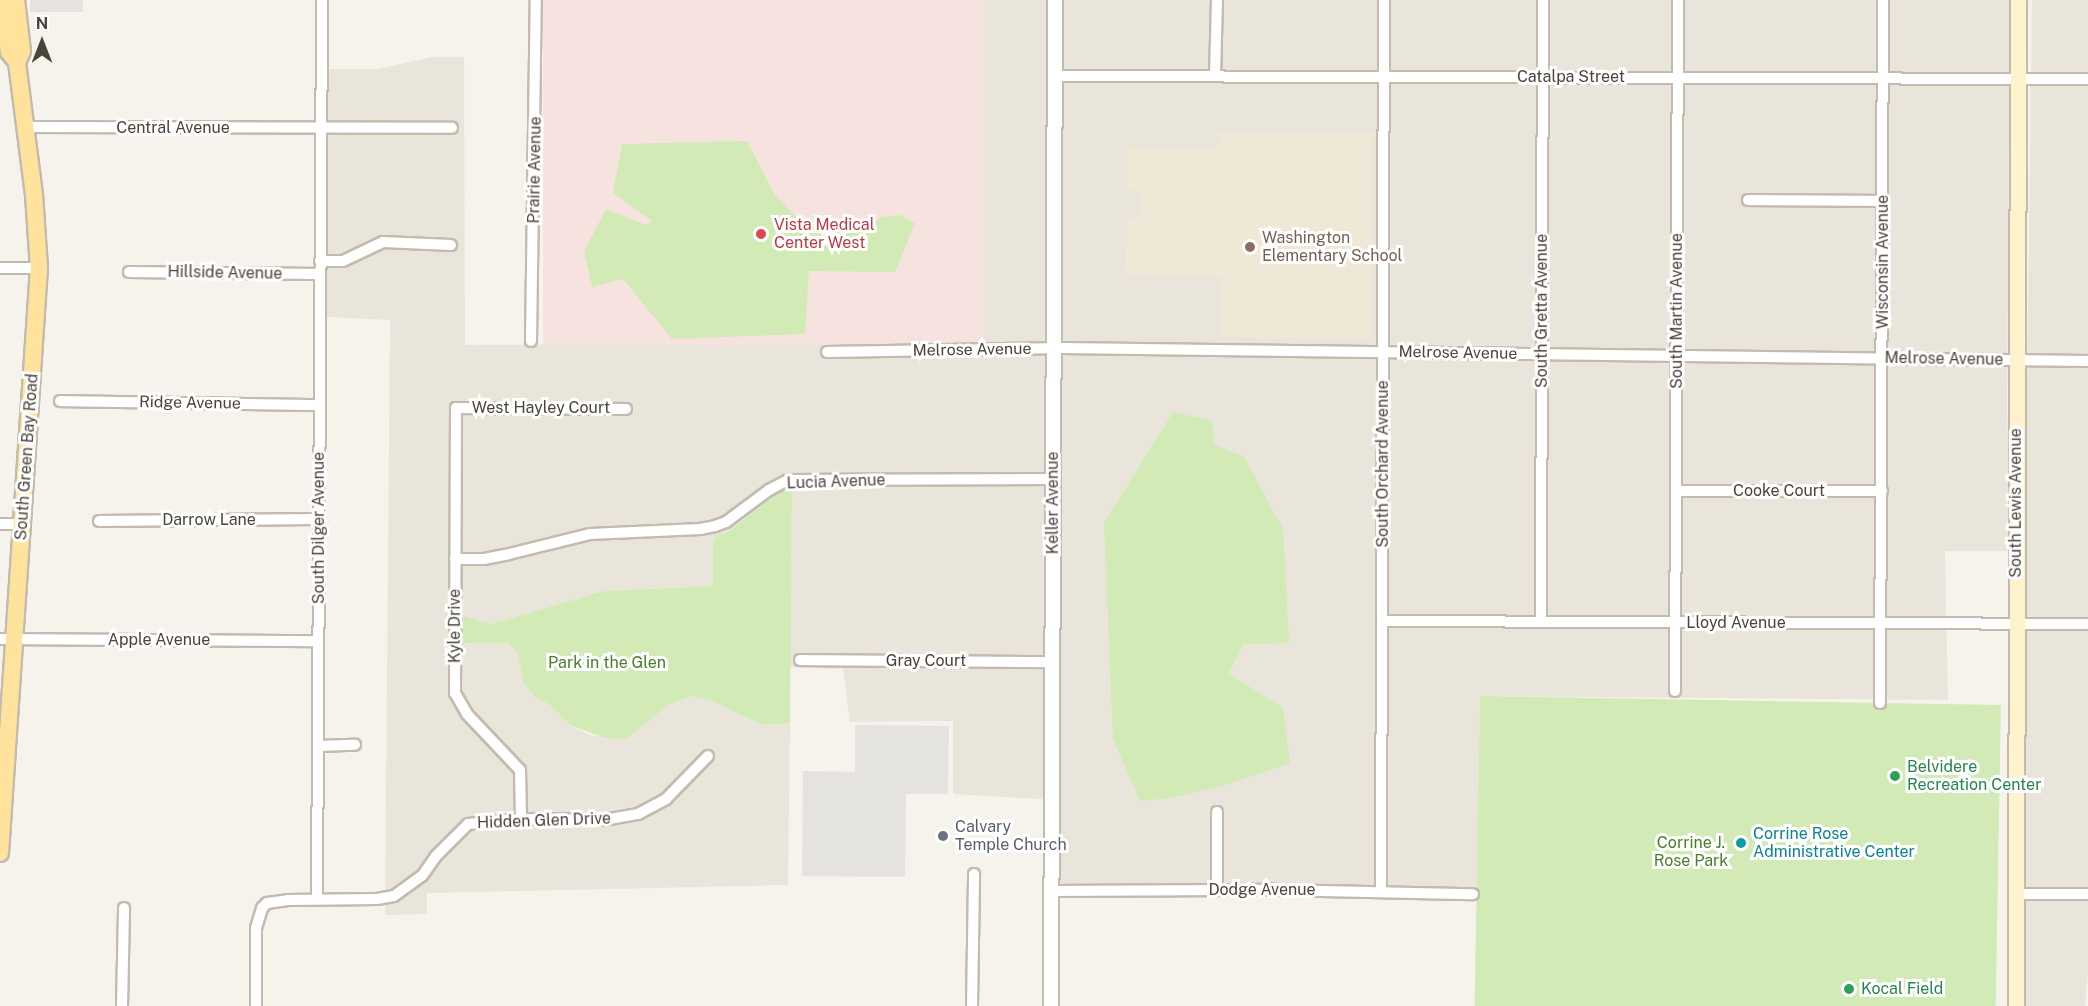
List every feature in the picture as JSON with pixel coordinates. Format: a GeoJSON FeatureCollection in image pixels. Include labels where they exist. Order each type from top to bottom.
{"type":"FeatureCollection","features":[{"type":"Feature","properties":{"kind":"main road","name":"South Green Bay Road"},"geometry":{"type":"LineString","coordinates":[[1,0],[9,52],[17,62]]}},
{"type":"Feature","properties":{"kind":"main road","name":"South Green Bay Road"},"geometry":{"type":"LineString","coordinates":[[0,853],[7,639],[22,524],[39,268],[34,195],[17,62],[22,51],[16,0]]}},
{"type":"Feature","properties":{"kind":"main road","name":"South Lewis Avenue"},"geometry":{"type":"LineString","coordinates":[[2016,1006],[2018,0]]}},
{"type":"Feature","properties":{"kind":"street","name":"South Dilger Avenue"},"geometry":{"type":"LineString","coordinates":[[317,900],[322,0]]}},
{"type":"Feature","properties":{"kind":"street","name":"Prairie Avenue"},"geometry":{"type":"LineString","coordinates":[[531,341],[536,0]]}},
{"type":"Feature","properties":{"kind":"street","name":"Keller Avenue"},"geometry":{"type":"LineString","coordinates":[[1051,1006],[1055,0]]}},
{"type":"Feature","properties":{"kind":"street"},"geometry":{"type":"LineString","coordinates":[[1215,76],[1217,0]]}},
{"type":"Feature","properties":{"kind":"street","name":"South Orchard Avenue"},"geometry":{"type":"LineString","coordinates":[[1381,892],[1384,0]]}},
{"type":"Feature","properties":{"kind":"street","name":"South Gretta Avenue"},"geometry":{"type":"LineString","coordinates":[[1541,622],[1543,0]]}},
{"type":"Feature","properties":{"kind":"street","name":"South Martin Avenue"},"geometry":{"type":"LineString","coordinates":[[1675,691],[1678,0]]}},
{"type":"Feature","properties":{"kind":"street","name":"Wisconsin Avenue"},"geometry":{"type":"LineString","coordinates":[[1880,703],[1883,0]]}},
{"type":"Feature","properties":{"kind":"street","name":"Catalpa Street"},"geometry":{"type":"LineString","coordinates":[[1055,76],[2088,79]]}},
{"type":"Feature","properties":{"kind":"street","name":"Central Avenue"},"geometry":{"type":"LineString","coordinates":[[25,127],[452,128]]}},
{"type":"Feature","properties":{"kind":"street"},"geometry":{"type":"LineString","coordinates":[[1748,201],[1883,201]]}},
{"type":"Feature","properties":{"kind":"street"},"geometry":{"type":"LineString","coordinates":[[320,261],[343,261],[383,242],[452,245]]}},
{"type":"Feature","properties":{"kind":"street"},"geometry":{"type":"LineString","coordinates":[[0,268],[39,268]]}},
{"type":"Feature","properties":{"kind":"street","name":"Hillside Avenue"},"geometry":{"type":"LineString","coordinates":[[129,272],[320,274]]}},
{"type":"Feature","properties":{"kind":"street","name":"Melrose Avenue"},"geometry":{"type":"LineString","coordinates":[[827,352],[1054,348],[2088,361]]}},
{"type":"Feature","properties":{"kind":"street","name":"Ridge Avenue"},"geometry":{"type":"LineString","coordinates":[[60,401],[320,405]]}},
{"type":"Feature","properties":{"kind":"street","name":"West Hayley Court"},"geometry":{"type":"LineString","coordinates":[[452,405],[627,409]]}},
{"type":"Feature","properties":{"kind":"street","name":"Kyle Drive"},"geometry":{"type":"LineString","coordinates":[[452,405],[455,693],[468,714],[520,771],[521,819]]}},
{"type":"Feature","properties":{"kind":"street","name":"Lucia Avenue"},"geometry":{"type":"LineString","coordinates":[[455,559],[509,554],[591,534],[700,529],[715,526],[726,522],[769,490],[788,480],[1053,479]]}},
{"type":"Feature","properties":{"kind":"street","name":"Cooke Court"},"geometry":{"type":"LineString","coordinates":[[1676,491],[1882,491]]}},
{"type":"Feature","properties":{"kind":"street","name":"Darrow Lane"},"geometry":{"type":"LineString","coordinates":[[99,521],[318,519]]}},
{"type":"Feature","properties":{"kind":"street"},"geometry":{"type":"LineString","coordinates":[[0,524],[22,524]]}},
{"type":"Feature","properties":{"kind":"street","name":"Lloyd Avenue"},"geometry":{"type":"LineString","coordinates":[[1383,621],[2088,624]]}},
{"type":"Feature","properties":{"kind":"street","name":"Apple Avenue"},"geometry":{"type":"LineString","coordinates":[[7,639],[318,641]]}},
{"type":"Feature","properties":{"kind":"street","name":"Gray Court"},"geometry":{"type":"LineString","coordinates":[[800,660],[1052,662]]}},
{"type":"Feature","properties":{"kind":"street"},"geometry":{"type":"LineString","coordinates":[[318,746],[356,745]]}},
{"type":"Feature","properties":{"kind":"street","name":"Hidden Glen Drive"},"geometry":{"type":"LineString","coordinates":[[317,900],[377,900],[406,890],[422,876],[436,856],[468,824],[521,819],[604,820],[639,814],[666,798],[708,756]]}},
{"type":"Feature","properties":{"kind":"street"},"geometry":{"type":"LineString","coordinates":[[1217,812],[1217,890]]}},
{"type":"Feature","properties":{"kind":"street"},"geometry":{"type":"LineString","coordinates":[[972,1006],[974,874]]}},
{"type":"Feature","properties":{"kind":"street","name":"Dodge Avenue"},"geometry":{"type":"LineString","coordinates":[[1051,891],[1217,890],[1473,894]]}},
{"type":"Feature","properties":{"kind":"street"},"geometry":{"type":"LineString","coordinates":[[2016,894],[2088,894]]}},
{"type":"Feature","properties":{"kind":"street"},"geometry":{"type":"LineString","coordinates":[[256,1006],[256,928],[262,908],[277,901],[317,900]]}},
{"type":"Feature","properties":{"kind":"street"},"geometry":{"type":"LineString","coordinates":[[122,1006],[124,908]]}},
{"type":"Feature","properties":{"kind":"shaded area"},"geometry":{"type":"Polygon","coordinates":[[[30,0],[83,0],[83,12],[30,12],[30,0]]]}},
{"type":"Feature","properties":{"kind":"shaded area","name":"Vista Medical Center West"},"geometry":{"type":"Polygon","coordinates":[[[543,0],[985,0],[985,345],[543,345],[543,0]]]}},
{"type":"Feature","properties":{"kind":"shaded area"},"geometry":{"type":"Polygon","coordinates":[[[985,0],[2010,0],[2007,410],[2011,551],[1945,551],[1948,700],[1480,696],[1478,889],[1058,884],[1059,800],[953,794],[953,721],[850,722],[843,669],[790,667],[792,487],[785,488],[713,544],[713,586],[604,591],[491,624],[458,614],[458,643],[508,643],[518,654],[523,682],[534,696],[550,705],[570,725],[590,735],[627,739],[668,705],[692,696],[712,701],[762,725],[790,723],[788,885],[427,893],[427,914],[385,915],[390,320],[326,317],[325,69],[377,69],[433,57],[464,57],[465,345],[980,341],[985,0]]]}},
{"type":"Feature","properties":{"kind":"shaded area"},"geometry":{"type":"Polygon","coordinates":[[[2032,0],[2088,0],[2088,970],[2085,1006],[2024,1006],[2022,775],[2032,0]]]}},
{"type":"Feature","properties":{"kind":"shaded area","name":"Washington Elementary School"},"geometry":{"type":"Polygon","coordinates":[[[1220,132],[1373,133],[1372,339],[1221,337],[1221,277],[1126,275],[1127,218],[1141,218],[1141,191],[1127,190],[1127,148],[1219,148],[1220,132]]]}},
{"type":"Feature","properties":{"kind":"shaded area"},"geometry":{"type":"Polygon","coordinates":[[[855,725],[949,726],[948,794],[906,794],[905,877],[802,876],[803,771],[855,772],[855,725]]]}},
{"type":"Feature","properties":{"kind":"green space"},"geometry":{"type":"Polygon","coordinates":[[[747,141],[774,194],[805,225],[870,230],[881,217],[900,215],[915,223],[895,272],[809,271],[805,334],[672,339],[623,279],[592,287],[584,251],[606,209],[646,225],[652,221],[613,193],[622,144],[747,141]]]}},
{"type":"Feature","properties":{"kind":"green space"},"geometry":{"type":"Polygon","coordinates":[[[1173,412],[1212,421],[1214,444],[1244,457],[1283,529],[1289,643],[1244,644],[1228,673],[1283,708],[1290,763],[1225,785],[1171,798],[1140,801],[1113,739],[1104,523],[1173,412]]]}},
{"type":"Feature","properties":{"kind":"green space","name":"Park in the Glen"},"geometry":{"type":"Polygon","coordinates":[[[792,487],[790,723],[762,725],[712,701],[692,696],[668,705],[627,739],[605,738],[570,725],[550,705],[534,696],[523,682],[518,654],[508,643],[458,643],[458,614],[491,624],[604,591],[713,586],[713,544],[716,535],[726,533],[785,488],[792,487]]]}},
{"type":"Feature","properties":{"kind":"green space","name":"Corrine J. Rose Park"},"geometry":{"type":"Polygon","coordinates":[[[1480,696],[2001,705],[1996,1006],[1475,1006],[1480,696]]]}},
{"type":"Feature","properties":{"kind":"place","name":"Vista Medical Center West"},"geometry":{"type":"Point","coordinates":[761,234]}},
{"type":"Feature","properties":{"kind":"place","name":"Washington Elementary School"},"geometry":{"type":"Point","coordinates":[1250,247]}},
{"type":"Feature","properties":{"kind":"place","name":"Belvidere Recreation Center"},"geometry":{"type":"Point","coordinates":[1895,776]}},
{"type":"Feature","properties":{"kind":"place","name":"Calvary Temple Church"},"geometry":{"type":"Point","coordinates":[943,836]}},
{"type":"Feature","properties":{"kind":"place","name":"Corrine Rose Administrative Center"},"geometry":{"type":"Point","coordinates":[1741,843]}},
{"type":"Feature","properties":{"kind":"place","name":"Kocal Field"},"geometry":{"type":"Point","coordinates":[1849,989]}}]}
